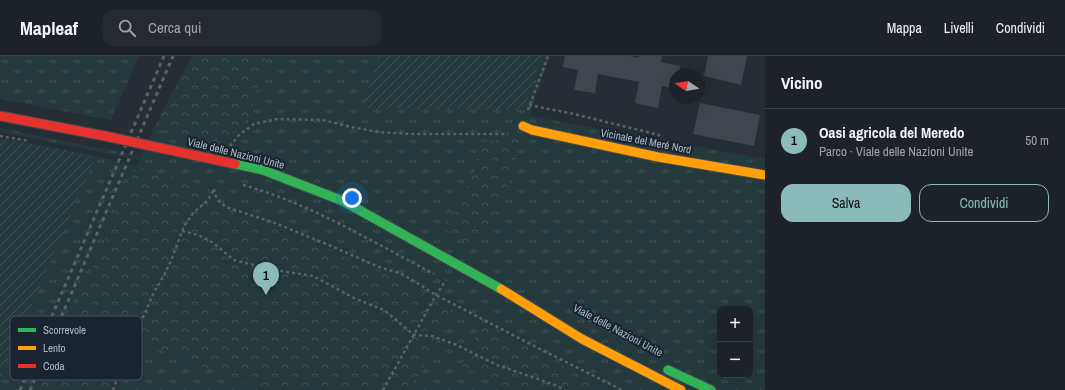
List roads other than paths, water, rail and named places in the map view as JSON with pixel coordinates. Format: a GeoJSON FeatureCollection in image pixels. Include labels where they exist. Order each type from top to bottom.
{"type":"FeatureCollection","features":[{"type":"Feature","properties":{"kind":"street","name":"Viale delle Nazioni Unite"},"geometry":{"type":"LineString","coordinates":[[0,116],[105,136],[264,170],[343,201],[512,295],[582,339],[681,390]]}},
{"type":"Feature","properties":{"kind":"street","name":"Vicinale del Meré Nord"},"geometry":{"type":"LineString","coordinates":[[523,126],[532,130],[651,155],[765,175]]}},
{"type":"Feature","properties":{"kind":"street","name":"Viale delle Nazioni Unite"},"geometry":{"type":"LineString","coordinates":[[512,295],[553,311]]}},
{"type":"Feature","properties":{"kind":"street","name":"Viale delle Nazioni Unite"},"geometry":{"type":"LineString","coordinates":[[658,365],[711,390]]}},
{"type":"Feature","properties":{"kind":"railway"},"geometry":{"type":"LineString","coordinates":[[52,316],[164,56]]}},
{"type":"Feature","properties":{"kind":"railway"},"geometry":{"type":"LineString","coordinates":[[62,316],[173,56]]}},
{"type":"Feature","properties":{"kind":"railway"},"geometry":{"type":"LineString","coordinates":[[20,390],[24,380]]}},
{"type":"Feature","properties":{"kind":"railway"},"geometry":{"type":"LineString","coordinates":[[30,390],[34,380]]}},
{"type":"Feature","properties":{"kind":"place","name":"Oasi agricola del Meredo"},"geometry":{"type":"Point","coordinates":[266,295]}}]}
